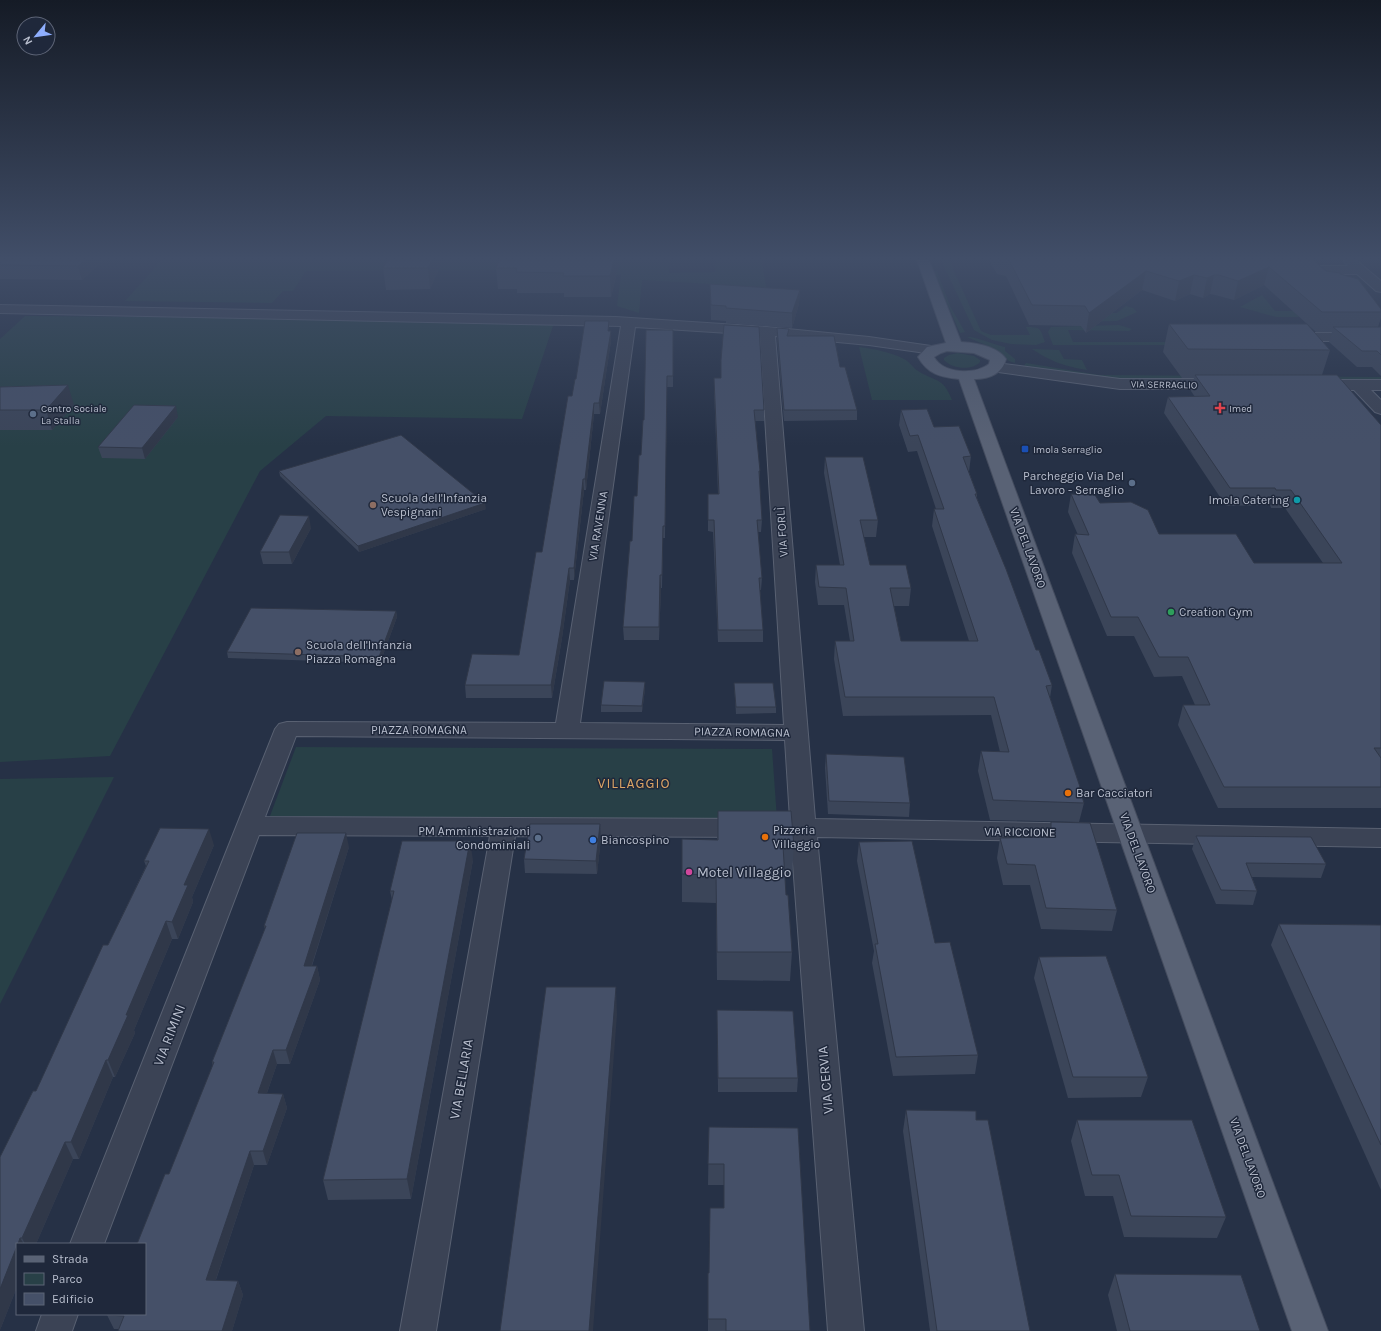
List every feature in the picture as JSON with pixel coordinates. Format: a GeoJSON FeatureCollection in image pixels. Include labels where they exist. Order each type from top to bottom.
{"type":"FeatureCollection","features":[{"type":"Feature","properties":{"kind":"main road"},"geometry":{"type":"LineString","coordinates":[[946,322],[955,346]]}},
{"type":"Feature","properties":{"kind":"main road"},"geometry":{"type":"LineString","coordinates":[[955,346],[971,347],[986,351],[998,359],[999,364],[996,368],[984,374],[965,375],[944,372],[930,365],[927,361],[926,357],[933,350],[955,346]]}},
{"type":"Feature","properties":{"kind":"main road","name":"VIA DEL LAVORO"},"geometry":{"type":"LineString","coordinates":[[965,375],[1132,834],[1310,1331]]}},
{"type":"Feature","properties":{"kind":"street","name":"VIA RAVENNA"},"geometry":{"type":"LineString","coordinates":[[567,730],[629,322]]}},
{"type":"Feature","properties":{"kind":"street"},"geometry":{"type":"LineString","coordinates":[[631,322],[767,331],[869,341],[933,350]]}},
{"type":"Feature","properties":{"kind":"street","name":"VIA FORLÌ"},"geometry":{"type":"LineString","coordinates":[[767,331],[796,733]]}},
{"type":"Feature","properties":{"kind":"street"},"geometry":{"type":"LineString","coordinates":[[1277,337],[1381,337]]}},
{"type":"Feature","properties":{"kind":"street","name":"VIA SERRAGLIO"},"geometry":{"type":"LineString","coordinates":[[996,368],[1120,384],[1234,384]]}},
{"type":"Feature","properties":{"kind":"street"},"geometry":{"type":"LineString","coordinates":[[1304,384],[1381,385]]}},
{"type":"Feature","properties":{"kind":"street"},"geometry":{"type":"LineString","coordinates":[[1358,384],[1381,409]]}},
{"type":"Feature","properties":{"kind":"street","name":"PIAZZA ROMAGNA"},"geometry":{"type":"LineString","coordinates":[[250,826],[287,729],[567,730],[796,733],[804,828]]}},
{"type":"Feature","properties":{"kind":"street"},"geometry":{"type":"LineString","coordinates":[[250,826],[804,828]]}},
{"type":"Feature","properties":{"kind":"street","name":"VIA RIMINI"},"geometry":{"type":"LineString","coordinates":[[88,1243],[250,826]]}},
{"type":"Feature","properties":{"kind":"street","name":"VIA BELLARIA"},"geometry":{"type":"LineString","coordinates":[[418,1331],[504,827]]}},
{"type":"Feature","properties":{"kind":"street","name":"VIA RICCIONE"},"geometry":{"type":"LineString","coordinates":[[804,828],[1381,838]]}},
{"type":"Feature","properties":{"kind":"street","name":"VIA CERVIA"},"geometry":{"type":"LineString","coordinates":[[804,828],[846,1331]]}},
{"type":"Feature","properties":{"kind":"street"},"geometry":{"type":"LineString","coordinates":[[54,1331],[60,1315]]}},
{"type":"Feature","properties":{"kind":"green space"},"geometry":{"type":"Polygon","coordinates":[[[18,322],[554,322],[522,419],[326,416],[260,471],[110,756],[0,762],[0,339],[18,322]]]}},
{"type":"Feature","properties":{"kind":"green space"},"geometry":{"type":"Polygon","coordinates":[[[955,322],[959,322],[965,332],[960,333],[955,322]]]}},
{"type":"Feature","properties":{"kind":"green space"},"geometry":{"type":"Polygon","coordinates":[[[970,322],[977,322],[981,331],[991,335],[1030,335],[1026,327],[1035,327],[1041,331],[1045,342],[1036,345],[1011,344],[992,340],[974,330],[970,322]]]}},
{"type":"Feature","properties":{"kind":"green space"},"geometry":{"type":"Polygon","coordinates":[[[1119,325],[1132,329],[1129,331],[1068,330],[1073,342],[1169,342],[1171,345],[1053,345],[1048,332],[1051,327],[1119,325]]]}},
{"type":"Feature","properties":{"kind":"green space"},"geometry":{"type":"Polygon","coordinates":[[[967,337],[980,339],[1005,347],[1005,351],[1015,359],[1015,363],[1009,361],[995,349],[967,337]]]}},
{"type":"Feature","properties":{"kind":"green space"},"geometry":{"type":"Polygon","coordinates":[[[859,347],[888,353],[904,359],[918,371],[942,384],[952,400],[872,400],[859,347]]]}},
{"type":"Feature","properties":{"kind":"green space"},"geometry":{"type":"Polygon","coordinates":[[[1032,349],[1059,350],[1064,359],[1082,360],[1087,370],[1058,363],[1032,349]]]}},
{"type":"Feature","properties":{"kind":"green space"},"geometry":{"type":"Polygon","coordinates":[[[958,353],[974,356],[980,360],[980,362],[972,367],[962,368],[952,365],[944,360],[944,358],[949,355],[958,353]]]}},
{"type":"Feature","properties":{"kind":"green space"},"geometry":{"type":"Polygon","coordinates":[[[1026,363],[1099,375],[1381,377],[1381,380],[1121,379],[1023,367],[1026,363]]]}},
{"type":"Feature","properties":{"kind":"green space"},"geometry":{"type":"Polygon","coordinates":[[[296,747],[772,749],[777,819],[270,816],[296,747]]]}},
{"type":"Feature","properties":{"kind":"green space"},"geometry":{"type":"Polygon","coordinates":[[[114,777],[0,1004],[0,779],[114,777]]]}},
{"type":"Feature","properties":{"kind":"building"},"geometry":{"type":"Polygon","coordinates":[[[585,322],[609,322],[608,331],[611,331],[599,403],[594,403],[585,479],[583,479],[574,568],[569,568],[551,685],[465,685],[472,654],[519,655],[536,552],[542,552],[568,396],[572,396],[585,322]]]}},
{"type":"Feature","properties":{"kind":"building"},"geometry":{"type":"Polygon","coordinates":[[[1169,324],[1307,324],[1330,350],[1188,349],[1169,324]]]}},
{"type":"Feature","properties":{"kind":"building"},"geometry":{"type":"Polygon","coordinates":[[[724,325],[759,327],[764,410],[754,410],[760,471],[762,520],[757,520],[762,578],[759,578],[763,630],[718,630],[714,520],[708,520],[708,494],[719,494],[714,378],[721,378],[724,325]]]}},
{"type":"Feature","properties":{"kind":"building"},"geometry":{"type":"Polygon","coordinates":[[[1333,327],[1381,327],[1381,355],[1377,351],[1362,351],[1333,327]]]}},
{"type":"Feature","properties":{"kind":"building"},"geometry":{"type":"Polygon","coordinates":[[[777,328],[789,329],[787,336],[834,336],[840,367],[845,367],[857,410],[784,410],[777,328]]]}},
{"type":"Feature","properties":{"kind":"building"},"geometry":{"type":"Polygon","coordinates":[[[646,330],[673,330],[673,376],[667,376],[665,526],[663,526],[662,575],[660,575],[659,627],[623,627],[630,541],[632,541],[634,496],[637,496],[639,455],[641,455],[644,420],[646,330]]]}},
{"type":"Feature","properties":{"kind":"building"},"geometry":{"type":"Polygon","coordinates":[[[1195,375],[1337,375],[1381,425],[1381,748],[1374,748],[1381,758],[1381,787],[1224,787],[1183,705],[1210,705],[1188,657],[1159,657],[1138,617],[1111,617],[1075,534],[1089,535],[1071,494],[1095,495],[1100,503],[1131,502],[1148,510],[1159,534],[1236,534],[1254,563],[1342,563],[1291,490],[1276,490],[1275,488],[1230,488],[1168,397],[1210,396],[1195,375]]]}},
{"type":"Feature","properties":{"kind":"building"},"geometry":{"type":"Polygon","coordinates":[[[68,385],[46,410],[0,410],[0,387],[68,385]]]}},
{"type":"Feature","properties":{"kind":"building"},"geometry":{"type":"Polygon","coordinates":[[[134,405],[176,406],[142,448],[98,447],[134,405]]]}},
{"type":"Feature","properties":{"kind":"building"},"geometry":{"type":"Polygon","coordinates":[[[927,409],[934,427],[959,426],[971,456],[963,457],[977,494],[975,494],[1006,569],[1036,650],[1039,650],[1052,685],[1046,686],[1084,803],[993,800],[981,751],[1009,752],[994,697],[845,697],[835,641],[854,641],[846,588],[819,587],[816,565],[844,565],[825,457],[863,457],[878,520],[860,520],[870,565],[906,565],[911,588],[890,588],[901,641],[978,641],[934,509],[944,509],[918,435],[910,436],[901,410],[927,409]]]}},
{"type":"Feature","properties":{"kind":"building"},"geometry":{"type":"Polygon","coordinates":[[[401,435],[485,503],[358,546],[279,471],[401,435]]]}},
{"type":"Feature","properties":{"kind":"building"},"geometry":{"type":"Polygon","coordinates":[[[280,515],[309,516],[289,552],[260,552],[280,515]]]}},
{"type":"Feature","properties":{"kind":"building"},"geometry":{"type":"Polygon","coordinates":[[[251,608],[396,611],[379,657],[227,652],[251,608]]]}},
{"type":"Feature","properties":{"kind":"building"},"geometry":{"type":"Polygon","coordinates":[[[604,681],[645,682],[642,706],[601,705],[604,681]]]}},
{"type":"Feature","properties":{"kind":"building"},"geometry":{"type":"Polygon","coordinates":[[[734,683],[773,683],[776,707],[736,707],[734,683]]]}},
{"type":"Feature","properties":{"kind":"building"},"geometry":{"type":"Polygon","coordinates":[[[826,754],[904,757],[910,803],[829,801],[826,754]]]}},
{"type":"Feature","properties":{"kind":"building"},"geometry":{"type":"Polygon","coordinates":[[[718,811],[791,811],[794,846],[783,846],[792,952],[717,952],[716,875],[682,874],[682,839],[718,840],[718,811]]]}},
{"type":"Feature","properties":{"kind":"building"},"geometry":{"type":"Polygon","coordinates":[[[1051,822],[1090,823],[1117,910],[1046,908],[1035,865],[1007,864],[1000,838],[1051,837],[1051,822]]]}},
{"type":"Feature","properties":{"kind":"building"},"geometry":{"type":"Polygon","coordinates":[[[530,824],[600,824],[596,861],[524,859],[530,824]]]}},
{"type":"Feature","properties":{"kind":"building"},"geometry":{"type":"Polygon","coordinates":[[[160,828],[209,829],[184,885],[188,885],[172,922],[166,921],[126,1015],[128,1015],[108,1060],[106,1060],[71,1142],[65,1142],[22,1238],[20,1238],[18,1243],[16,1243],[16,1249],[0,1289],[0,1157],[33,1091],[36,1091],[103,945],[108,945],[149,861],[144,861],[160,828]]]}},
{"type":"Feature","properties":{"kind":"building"},"geometry":{"type":"Polygon","coordinates":[[[297,833],[346,833],[304,966],[317,966],[286,1050],[273,1050],[258,1093],[283,1094],[263,1151],[250,1151],[206,1280],[238,1281],[222,1331],[118,1331],[124,1316],[107,1315],[146,1315],[146,1243],[137,1243],[165,1174],[169,1174],[214,1062],[212,1062],[266,926],[264,926],[297,833]]]}},
{"type":"Feature","properties":{"kind":"building"},"geometry":{"type":"Polygon","coordinates":[[[1196,836],[1311,837],[1326,864],[1246,863],[1257,891],[1221,890],[1196,836]]]}},
{"type":"Feature","properties":{"kind":"building"},"geometry":{"type":"Polygon","coordinates":[[[402,841],[470,841],[407,1179],[323,1180],[394,891],[390,891],[402,841]]]}},
{"type":"Feature","properties":{"kind":"building"},"geometry":{"type":"Polygon","coordinates":[[[912,841],[935,943],[950,942],[978,1055],[896,1057],[875,944],[878,944],[859,842],[912,841]]]}},
{"type":"Feature","properties":{"kind":"building"},"geometry":{"type":"Polygon","coordinates":[[[1279,924],[1381,925],[1381,1145],[1279,924]]]}},
{"type":"Feature","properties":{"kind":"building"},"geometry":{"type":"Polygon","coordinates":[[[1106,956],[1148,1077],[1073,1077],[1039,957],[1106,956]]]}},
{"type":"Feature","properties":{"kind":"building"},"geometry":{"type":"Polygon","coordinates":[[[546,987],[616,987],[589,1331],[500,1331],[546,987]]]}},
{"type":"Feature","properties":{"kind":"building"},"geometry":{"type":"Polygon","coordinates":[[[717,1010],[793,1011],[798,1078],[718,1078],[717,1010]]]}},
{"type":"Feature","properties":{"kind":"building"},"geometry":{"type":"Polygon","coordinates":[[[906,1110],[976,1111],[976,1120],[988,1120],[1030,1331],[937,1331],[906,1110]]]}},
{"type":"Feature","properties":{"kind":"building"},"geometry":{"type":"Polygon","coordinates":[[[1077,1120],[1192,1120],[1226,1217],[1131,1216],[1119,1175],[1092,1175],[1077,1120]]]}},
{"type":"Feature","properties":{"kind":"building"},"geometry":{"type":"Polygon","coordinates":[[[709,1127],[798,1128],[810,1331],[726,1331],[726,1319],[708,1319],[710,1208],[724,1208],[724,1164],[708,1164],[709,1127]]]}},
{"type":"Feature","properties":{"kind":"building"},"geometry":{"type":"Polygon","coordinates":[[[1115,1274],[1241,1275],[1260,1331],[1130,1331],[1115,1274]]]}},
{"type":"Feature","properties":{"kind":"place","name":"Imed"},"geometry":{"type":"Point","coordinates":[1220,408]}},
{"type":"Feature","properties":{"kind":"place","name":"Centro Sociale La Stalla"},"geometry":{"type":"Point","coordinates":[33,414]}},
{"type":"Feature","properties":{"kind":"place","name":"Imola Serraglio"},"geometry":{"type":"Point","coordinates":[1025,449]}},
{"type":"Feature","properties":{"kind":"place","name":"Parcheggio Via Del Lavoro - Serraglio"},"geometry":{"type":"Point","coordinates":[1132,483]}},
{"type":"Feature","properties":{"kind":"place","name":"Imola Catering"},"geometry":{"type":"Point","coordinates":[1297,500]}},
{"type":"Feature","properties":{"kind":"place","name":"Scuola dell'Infanzia Vespignani"},"geometry":{"type":"Point","coordinates":[373,505]}},
{"type":"Feature","properties":{"kind":"place","name":"Creation Gym"},"geometry":{"type":"Point","coordinates":[1171,612]}},
{"type":"Feature","properties":{"kind":"place","name":"Scuola dell'Infanzia Piazza Romagna"},"geometry":{"type":"Point","coordinates":[298,652]}},
{"type":"Feature","properties":{"kind":"place","name":"Bar Cacciatori"},"geometry":{"type":"Point","coordinates":[1068,793]}},
{"type":"Feature","properties":{"kind":"place","name":"Pizzeria Villaggio"},"geometry":{"type":"Point","coordinates":[765,837]}},
{"type":"Feature","properties":{"kind":"place","name":"PM Amministrazioni Condominiali"},"geometry":{"type":"Point","coordinates":[538,838]}},
{"type":"Feature","properties":{"kind":"place","name":"Biancospino"},"geometry":{"type":"Point","coordinates":[593,840]}},
{"type":"Feature","properties":{"kind":"place","name":"Motel Villaggio"},"geometry":{"type":"Point","coordinates":[689,872]}},
{"type":"Feature","properties":{"kind":"district","name":"VILLAGGIO"},"geometry":{"type":"Point","coordinates":[634,783]}}]}
